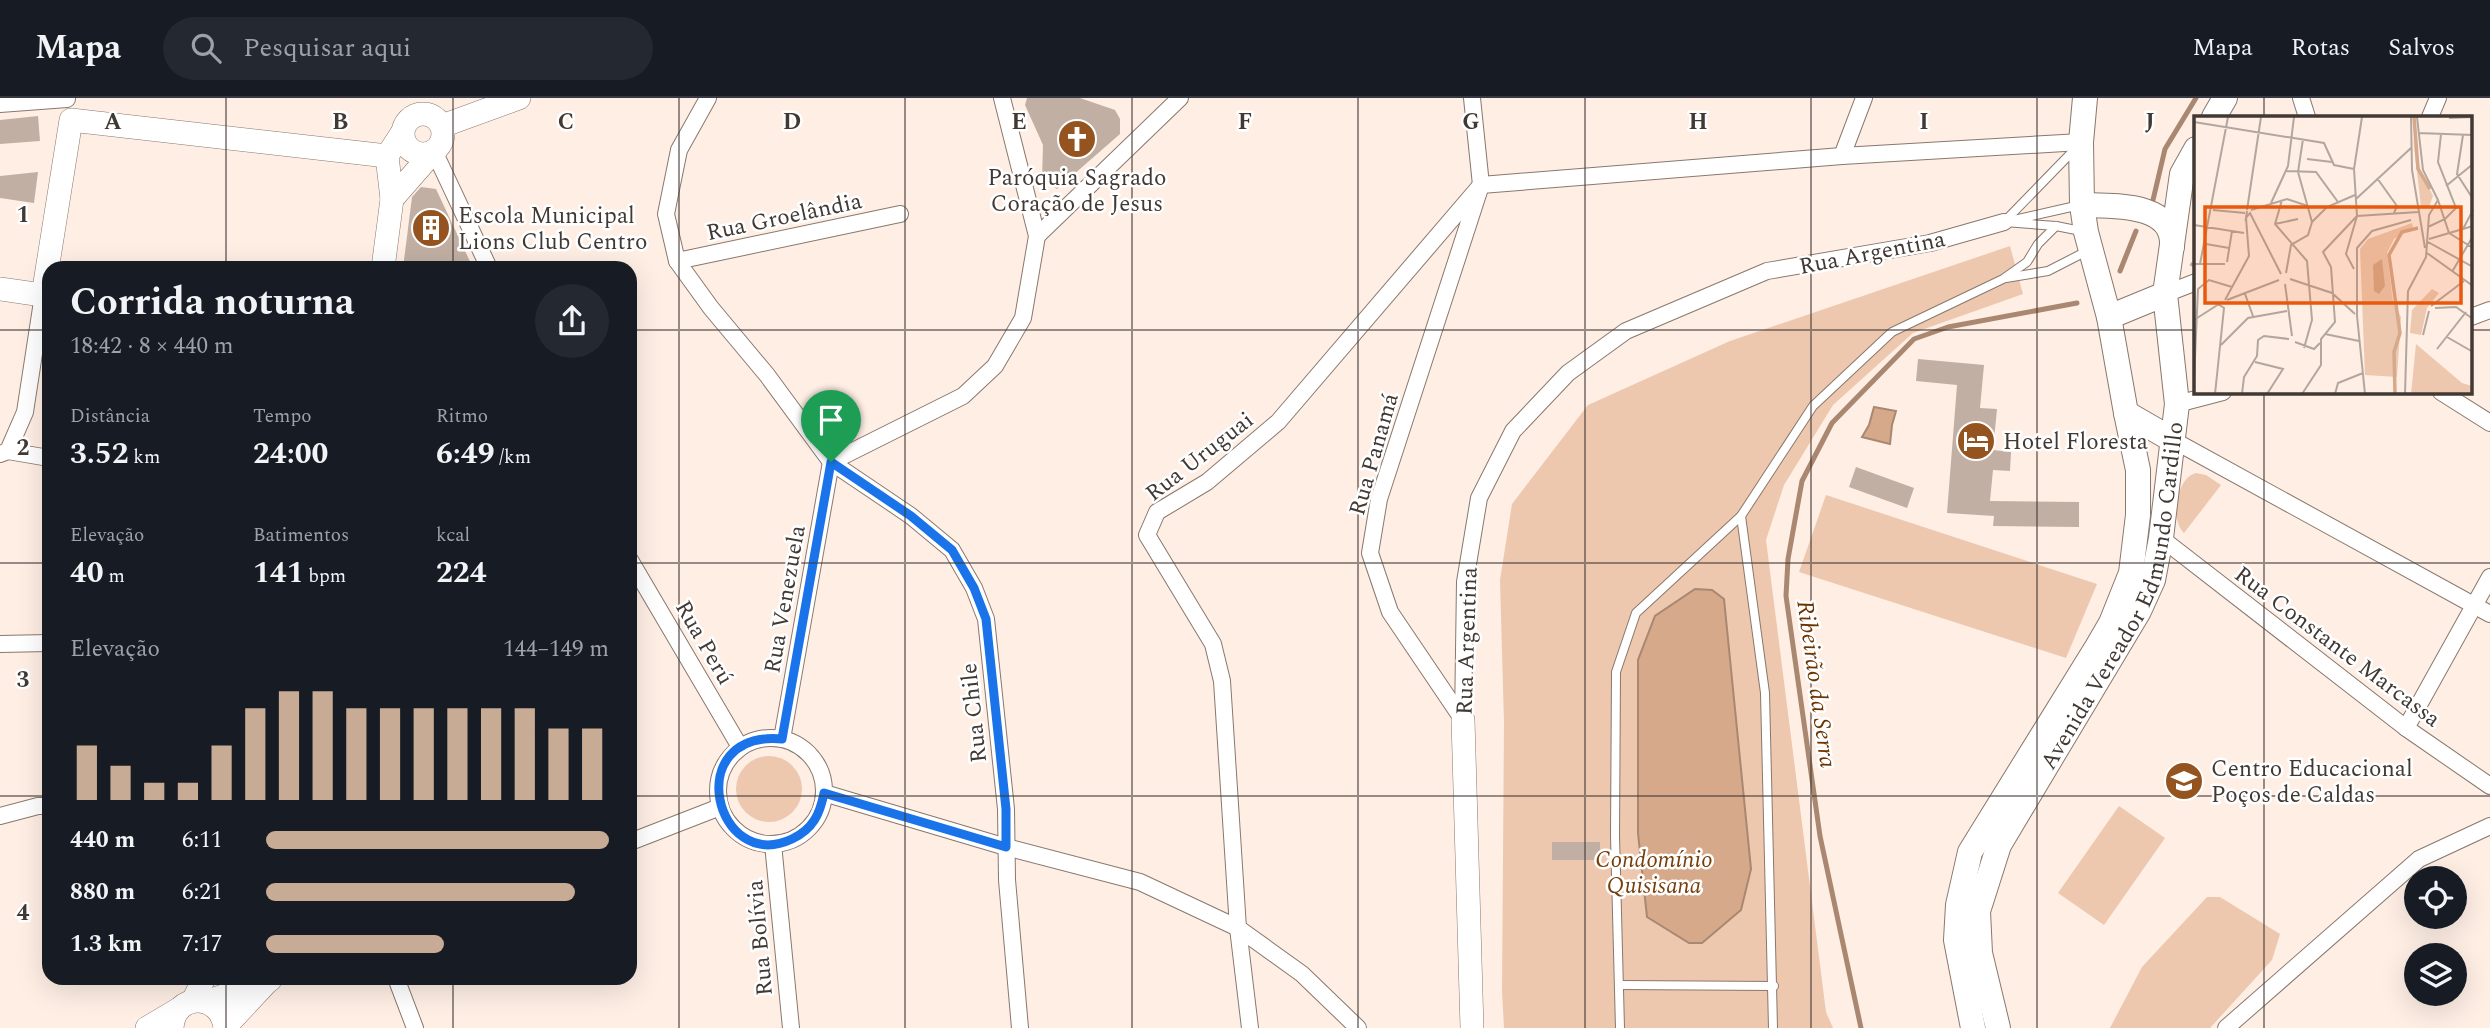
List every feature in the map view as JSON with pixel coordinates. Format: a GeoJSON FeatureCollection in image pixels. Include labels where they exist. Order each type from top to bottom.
{"type":"FeatureCollection","features":[{"type":"Feature","properties":{"kind":"main road","name":"Avenida Vereador Edmundo Cardillo"},"geometry":{"type":"LineString","coordinates":[[1973,1028],[1956,940],[1958,905],[1970,852],[2112,623],[2131,573],[2138,515],[2138,470],[2109,317],[2082,205],[2081,142],[2085,98]]}},
{"type":"Feature","properties":{"kind":"main road"},"geometry":{"type":"LineString","coordinates":[[2215,116],[2225,98]]}},
{"type":"Feature","properties":{"kind":"main road","name":"Avenida Vereador Edmundo Cardillo"},"geometry":{"type":"LineString","coordinates":[[1997,1028],[1980,953],[1978,911],[1985,884],[1999,845],[2139,611],[2153,580],[2161,538],[2177,404],[2165,294],[2188,266],[2182,174],[2194,153]]}},
{"type":"Feature","properties":{"kind":"main road"},"geometry":{"type":"LineString","coordinates":[[2082,205],[2124,206],[2149,212],[2160,219],[2173,236],[2188,266]]}},
{"type":"Feature","properties":{"kind":"main road"},"geometry":{"type":"LineString","coordinates":[[2109,317],[2165,294]]}},
{"type":"Feature","properties":{"kind":"main road"},"geometry":{"type":"LineString","coordinates":[[2126,413],[2171,439]]}},
{"type":"Feature","properties":{"kind":"street"},"geometry":{"type":"LineString","coordinates":[[442,126],[519,98]]}},
{"type":"Feature","properties":{"kind":"street"},"geometry":{"type":"LineString","coordinates":[[677,261],[666,214],[679,150],[708,98]]}},
{"type":"Feature","properties":{"kind":"street"},"geometry":{"type":"LineString","coordinates":[[831,462],[963,396],[995,366],[1023,318],[1037,236],[1002,98]]}},
{"type":"Feature","properties":{"kind":"street"},"geometry":{"type":"LineString","coordinates":[[1037,236],[1180,98]]}},
{"type":"Feature","properties":{"kind":"street"},"geometry":{"type":"LineString","coordinates":[[1472,98],[1481,185],[1842,156],[2081,142]]}},
{"type":"Feature","properties":{"kind":"street"},"geometry":{"type":"LineString","coordinates":[[1842,156],[1864,98]]}},
{"type":"Feature","properties":{"kind":"street"},"geometry":{"type":"LineString","coordinates":[[2301,98],[2307,116]]}},
{"type":"Feature","properties":{"kind":"street"},"geometry":{"type":"LineString","coordinates":[[2430,116],[2438,98]]}},
{"type":"Feature","properties":{"kind":"street"},"geometry":{"type":"LineString","coordinates":[[0,104],[68,106],[387,156]]}},
{"type":"Feature","properties":{"kind":"street"},"geometry":{"type":"LineString","coordinates":[[50,261],[68,106]]}},
{"type":"Feature","properties":{"kind":"street"},"geometry":{"type":"LineString","coordinates":[[384,261],[392,198],[387,156],[407,117],[423,114],[434,117],[442,126],[442,140],[392,198]]}},
{"type":"Feature","properties":{"kind":"street"},"geometry":{"type":"LineString","coordinates":[[407,117],[403,139],[410,150],[422,155],[434,151]]}},
{"type":"Feature","properties":{"kind":"street"},"geometry":{"type":"LineString","coordinates":[[434,151],[486,261]]}},
{"type":"Feature","properties":{"kind":"street","name":"Rua Panamá"},"geometry":{"type":"LineString","coordinates":[[1463,720],[1390,612],[1370,553],[1380,499],[1481,185]]}},
{"type":"Feature","properties":{"kind":"street","name":"Rua Uruguai"},"geometry":{"type":"LineString","coordinates":[[1250,1028],[1238,928],[1222,681],[1213,645],[1147,535],[1157,512],[1207,482],[1278,422],[1481,185]]}},
{"type":"Feature","properties":{"kind":"street","name":"Rua Groelândia"},"geometry":{"type":"LineString","coordinates":[[677,261],[900,214]]}},
{"type":"Feature","properties":{"kind":"street","name":"Rua Argentina"},"geometry":{"type":"LineString","coordinates":[[1472,1028],[1463,720],[1465,582],[1479,498],[1513,431],[1568,373],[1626,331],[1767,271],[1930,243],[2004,222]]}},
{"type":"Feature","properties":{"kind":"street","name":"Rua Chile"},"geometry":{"type":"LineString","coordinates":[[677,261],[710,307],[767,375],[831,462],[911,516],[952,550],[974,588],[986,619],[1006,809],[1007,880],[1020,1028]]}},
{"type":"Feature","properties":{"kind":"street"},"geometry":{"type":"LineString","coordinates":[[2165,294],[2188,266]]}},
{"type":"Feature","properties":{"kind":"street"},"geometry":{"type":"LineString","coordinates":[[0,289],[42,295]]}},
{"type":"Feature","properties":{"kind":"street"},"geometry":{"type":"LineString","coordinates":[[2472,317],[2490,310]]}},
{"type":"Feature","properties":{"kind":"street"},"geometry":{"type":"LineString","coordinates":[[42,318],[25,412],[4,452],[42,457]]}},
{"type":"Feature","properties":{"kind":"street"},"geometry":{"type":"LineString","coordinates":[[2177,404],[2215,394]]}},
{"type":"Feature","properties":{"kind":"street"},"geometry":{"type":"LineString","coordinates":[[2444,394],[2490,422]]}},
{"type":"Feature","properties":{"kind":"street"},"geometry":{"type":"LineString","coordinates":[[2171,439],[2490,614]]}},
{"type":"Feature","properties":{"kind":"street","name":"Rua Venezuela"},"geometry":{"type":"LineString","coordinates":[[782,739],[831,462]]}},
{"type":"Feature","properties":{"kind":"street","name":"Rua Constante Marcassa"},"geometry":{"type":"LineString","coordinates":[[2161,538],[2406,728],[2490,786]]}},
{"type":"Feature","properties":{"kind":"street","name":"Rua Perú"},"geometry":{"type":"LineString","coordinates":[[637,572],[740,747]]}},
{"type":"Feature","properties":{"kind":"street"},"geometry":{"type":"LineString","coordinates":[[2406,728],[2490,577]]}},
{"type":"Feature","properties":{"kind":"street"},"geometry":{"type":"LineString","coordinates":[[0,645],[42,643]]}},
{"type":"Feature","properties":{"kind":"street"},"geometry":{"type":"LineString","coordinates":[[760,739],[782,739],[808,752],[817,764],[823,778],[821,808],[814,822],[796,837],[773,844],[756,842],[741,834],[728,822],[720,807],[720,774],[728,759],[740,747],[760,739]]}},
{"type":"Feature","properties":{"kind":"street"},"geometry":{"type":"LineString","coordinates":[[824,793],[1006,847],[1140,882],[1238,928],[1302,974],[1358,1028]]}},
{"type":"Feature","properties":{"kind":"street"},"geometry":{"type":"LineString","coordinates":[[0,816],[42,807]]}},
{"type":"Feature","properties":{"kind":"street"},"geometry":{"type":"LineString","coordinates":[[637,839],[720,807]]}},
{"type":"Feature","properties":{"kind":"street"},"geometry":{"type":"LineString","coordinates":[[2226,1028],[2419,859],[2490,827]]}},
{"type":"Feature","properties":{"kind":"street","name":"Rua Bolívia"},"geometry":{"type":"LineString","coordinates":[[773,844],[791,1028]]}},
{"type":"Feature","properties":{"kind":"street"},"geometry":{"type":"LineString","coordinates":[[187,1010],[200,985]]}},
{"type":"Feature","properties":{"kind":"street"},"geometry":{"type":"LineString","coordinates":[[147,1028],[256,985]]}},
{"type":"Feature","properties":{"kind":"street"},"geometry":{"type":"LineString","coordinates":[[187,1010],[220,1011],[225,1027],[266,985]]}},
{"type":"Feature","properties":{"kind":"street"},"geometry":{"type":"LineString","coordinates":[[399,985],[415,1028]]}},
{"type":"Feature","properties":{"kind":"lane"},"geometry":{"type":"LineString","coordinates":[[2004,222],[2081,142]]}},
{"type":"Feature","properties":{"kind":"lane","name":"Rua Argentina"},"geometry":{"type":"LineString","coordinates":[[2004,222],[2082,205]]}},
{"type":"Feature","properties":{"kind":"lane","name":"Rua Argentina"},"geometry":{"type":"LineString","coordinates":[[2004,222],[2056,226],[2089,240]]}},
{"type":"Feature","properties":{"kind":"lane"},"geometry":{"type":"LineString","coordinates":[[1620,1028],[1615,836],[1616,672],[1636,613],[1741,516],[1812,406],[1892,332],[2003,279],[2027,262],[2038,244],[2056,226]]}},
{"type":"Feature","properties":{"kind":"lane"},"geometry":{"type":"LineString","coordinates":[[2003,279],[2048,271],[2089,240]]}},
{"type":"Feature","properties":{"kind":"lane"},"geometry":{"type":"LineString","coordinates":[[1741,516],[1765,694],[1773,1028]]}},
{"type":"Feature","properties":{"kind":"lane"},"geometry":{"type":"LineString","coordinates":[[1620,985],[1773,986]]}},
{"type":"Feature","properties":{"kind":"green space","name":"Condomínio Quisisana"},"geometry":{"type":"Polygon","coordinates":[[[2010,246],[2023,294],[1913,333],[1833,405],[1784,485],[1766,540],[1826,1012],[1833,1028],[1504,1028],[1504,723],[1500,580],[1512,504],[1588,405],[1730,341],[2010,246]]]}},
{"type":"Feature","properties":{"kind":"green space"},"geometry":{"type":"Polygon","coordinates":[[[2196,473],[2206,475],[2221,485],[2184,533],[2177,519],[2177,500],[2184,483],[2189,476],[2196,473]]]}},
{"type":"Feature","properties":{"kind":"green space"},"geometry":{"type":"Polygon","coordinates":[[[1826,495],[2097,584],[2066,658],[1799,572],[1826,495]]]}},
{"type":"Feature","properties":{"kind":"green space"},"geometry":{"type":"Polygon","coordinates":[[[769,756],[792,766],[802,789],[792,812],[769,822],[746,812],[736,789],[746,766],[769,756]]]}},
{"type":"Feature","properties":{"kind":"green space"},"geometry":{"type":"Polygon","coordinates":[[[2119,806],[2165,838],[2104,925],[2058,893],[2119,806]]]}},
{"type":"Feature","properties":{"kind":"green space"},"geometry":{"type":"Polygon","coordinates":[[[2207,897],[2220,897],[2280,934],[2272,960],[2210,1028],[2110,1028],[2142,967],[2207,897]]]}},
{"type":"Feature","properties":{"kind":"shaded area"},"geometry":{"type":"Polygon","coordinates":[[[1874,407],[1896,411],[1890,444],[1862,437],[1874,407]]]}},
{"type":"Feature","properties":{"kind":"shaded area"},"geometry":{"type":"Polygon","coordinates":[[[1695,589],[1712,590],[1724,599],[1751,869],[1741,910],[1702,943],[1689,943],[1647,917],[1638,833],[1638,660],[1655,616],[1695,589]]]}},
{"type":"Feature","properties":{"kind":"building","name":"Paróquia Sagrado Coração de Jesus"},"geometry":{"type":"Polygon","coordinates":[[[1027,98],[1080,98],[1115,110],[1120,119],[1120,134],[1057,189],[1042,179],[1043,145],[1025,105],[1027,98]]]}},
{"type":"Feature","properties":{"kind":"building"},"geometry":{"type":"Polygon","coordinates":[[[38,116],[40,141],[0,144],[0,120],[38,116]]]}},
{"type":"Feature","properties":{"kind":"building"},"geometry":{"type":"Polygon","coordinates":[[[38,172],[34,203],[0,198],[0,176],[38,172]]]}},
{"type":"Feature","properties":{"kind":"building","name":"Escola Municipal Lions Club Centro"},"geometry":{"type":"Polygon","coordinates":[[[421,187],[436,189],[470,261],[404,261],[412,197],[421,187]]]}},
{"type":"Feature","properties":{"kind":"building"},"geometry":{"type":"Polygon","coordinates":[[[1918,359],[1984,365],[1980,408],[1997,409],[1993,450],[2011,452],[2010,471],[1993,470],[1990,501],[2079,502],[2079,527],[1993,526],[1994,516],[1947,513],[1957,385],[1916,381],[1918,359]]]}},
{"type":"Feature","properties":{"kind":"building"},"geometry":{"type":"Polygon","coordinates":[[[1856,467],[1914,488],[1907,508],[1849,487],[1856,467]]]}},
{"type":"Feature","properties":{"kind":"building"},"geometry":{"type":"Polygon","coordinates":[[[1552,842],[1600,842],[1600,860],[1552,860],[1552,842]]]}},
{"type":"Feature","properties":{"kind":"waterway","name":"Ribeirão da Serra"},"geometry":{"type":"LineString","coordinates":[[2153,200],[2165,149],[2196,98]]}},
{"type":"Feature","properties":{"kind":"waterway","name":"Ribeirão da Serra"},"geometry":{"type":"LineString","coordinates":[[2120,271],[2136,231]]}},
{"type":"Feature","properties":{"kind":"waterway","name":"Ribeirão da Serra"},"geometry":{"type":"LineString","coordinates":[[1861,1028],[1820,836],[1786,596],[1788,559],[1802,481],[1832,423],[1914,339],[1948,327],[2077,303]]}},
{"type":"Feature","properties":{"kind":"place","name":"Paróquia Sagrado Coração de Jesus"},"geometry":{"type":"Point","coordinates":[1077,139]}},
{"type":"Feature","properties":{"kind":"place","name":"Escola Municipal Lions Club Centro"},"geometry":{"type":"Point","coordinates":[431,228]}},
{"type":"Feature","properties":{"kind":"place","name":"Hotel Floresta"},"geometry":{"type":"Point","coordinates":[1976,441]}},
{"type":"Feature","properties":{"kind":"place","name":"Centro Educacional Poços de Caldas"},"geometry":{"type":"Point","coordinates":[2184,781]}},
{"type":"Feature","properties":{"kind":"route"},"geometry":{"type":"LineString","coordinates":[[831,462],[911,516],[952,550],[974,588],[986,619],[1006,809],[1006,847],[824,793],[814,822],[803,833],[789,841],[773,844],[756,842],[741,834],[728,822],[720,807],[720,774],[728,759],[740,747],[753,741],[782,739],[831,462]]}}]}
